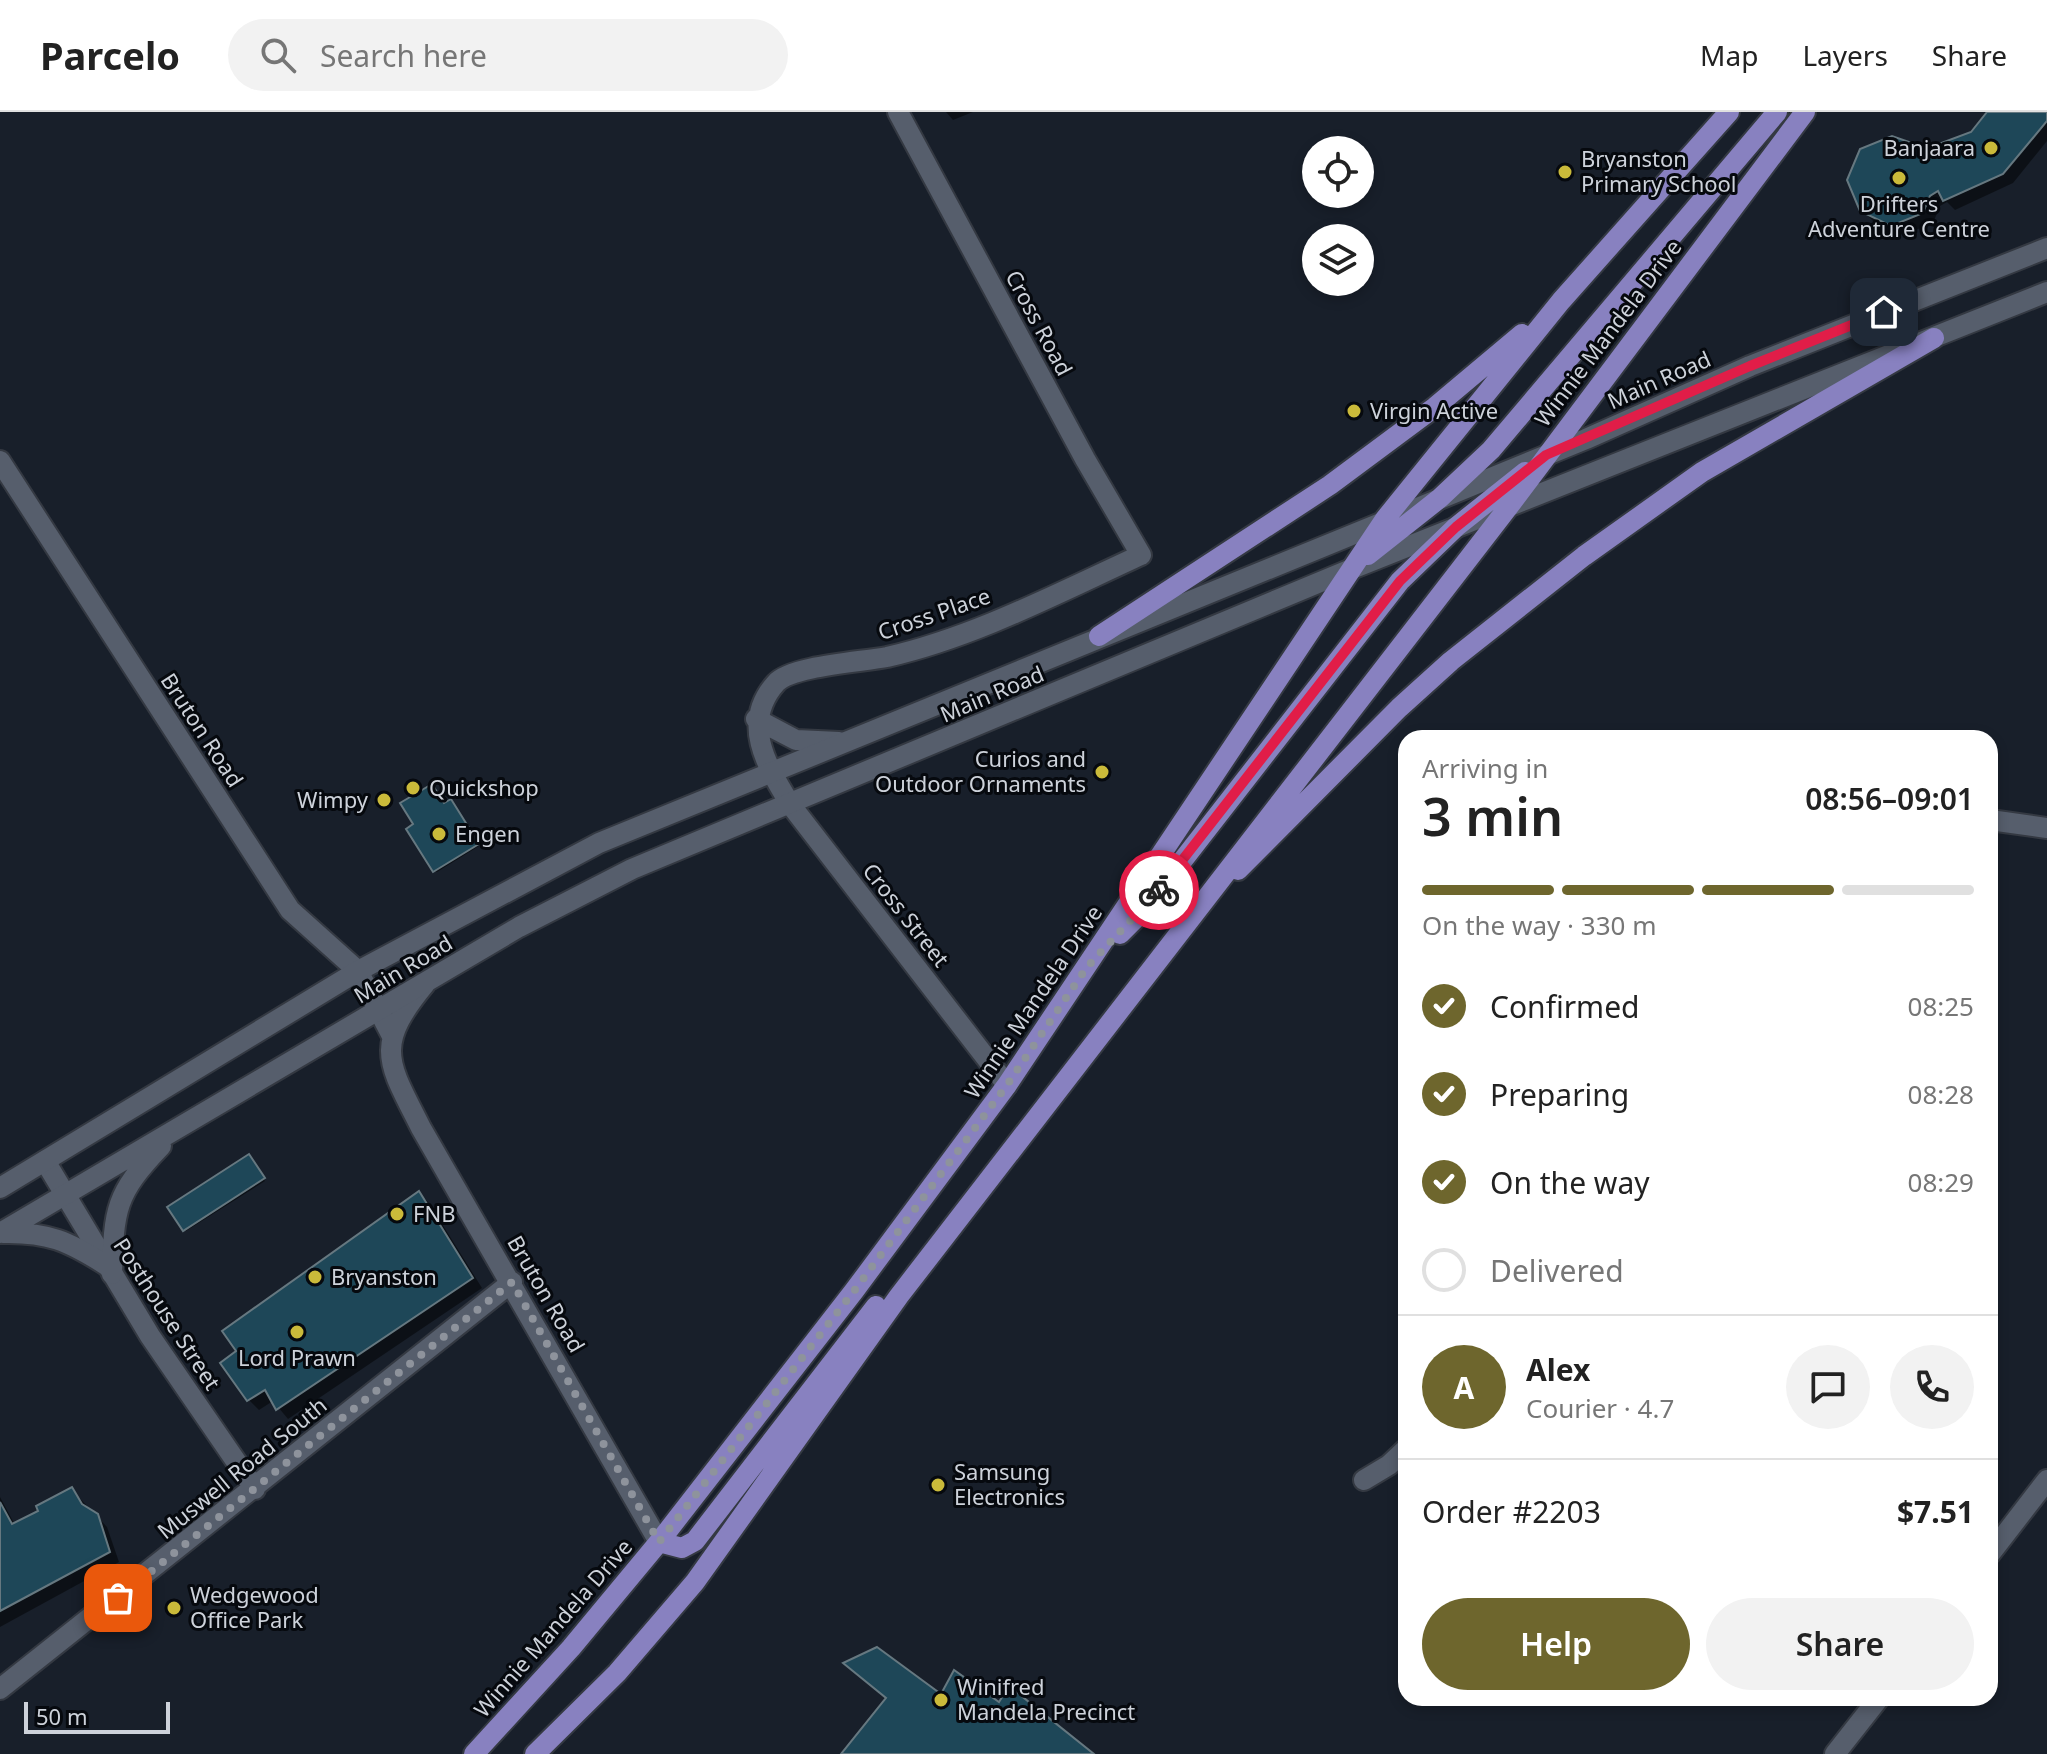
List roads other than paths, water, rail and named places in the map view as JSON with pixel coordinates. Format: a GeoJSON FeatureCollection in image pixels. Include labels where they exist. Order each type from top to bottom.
{"type":"FeatureCollection","features":[{"type":"Feature","properties":{"kind":"main road","name":"Cross Road"},"geometry":{"type":"LineString","coordinates":[[898,112],[1085,459],[1141,555]]}},
{"type":"Feature","properties":{"kind":"main road","name":"Winnie Mandela Drive"},"geometry":{"type":"LineString","coordinates":[[474,1754],[571,1648],[659,1542],[854,1291],[1007,1085],[1385,519],[1561,301],[1729,112]]}},
{"type":"Feature","properties":{"kind":"main road"},"geometry":{"type":"LineString","coordinates":[[1349,570],[1440,498],[1491,450],[1777,112]]}},
{"type":"Feature","properties":{"kind":"main road","name":"Winnie Mandela Drive"},"geometry":{"type":"LineString","coordinates":[[535,1754],[617,1673],[695,1582],[899,1296],[1189,916],[1510,505],[1805,112]]}},
{"type":"Feature","properties":{"kind":"main road","name":"Main Road"},"geometry":{"type":"LineString","coordinates":[[0,1188],[358,971],[599,843],[839,742],[1546,455],[1750,366],[2047,248]]}},
{"type":"Feature","properties":{"kind":"main road","name":"Main Road"},"geometry":{"type":"LineString","coordinates":[[0,1233],[380,1012],[519,927],[632,869],[1349,570],[2047,292]]}},
{"type":"Feature","properties":{"kind":"main road"},"geometry":{"type":"LineString","coordinates":[[1099,636],[1330,485],[1435,407],[1561,301]]}},
{"type":"Feature","properties":{"kind":"main road"},"geometry":{"type":"LineString","coordinates":[[1189,916],[1280,830],[1399,708],[1550,583],[1702,472],[1934,338]]}},
{"type":"Feature","properties":{"kind":"main road"},"geometry":{"type":"LineString","coordinates":[[1087,967],[1144,910],[1400,581],[1456,527],[1546,455]]}},
{"type":"Feature","properties":{"kind":"main road","name":"Bruton Road"},"geometry":{"type":"LineString","coordinates":[[0,461],[290,910],[358,971],[392,1036],[389,1064],[421,1128],[659,1542]]}},
{"type":"Feature","properties":{"kind":"main road","name":"Cross Place"},"geometry":{"type":"LineString","coordinates":[[756,719],[763,700],[785,676],[901,653],[949,638],[1141,555]]}},
{"type":"Feature","properties":{"kind":"main road"},"geometry":{"type":"LineString","coordinates":[[756,719],[796,740],[839,742]]}},
{"type":"Feature","properties":{"kind":"main road"},"geometry":{"type":"LineString","coordinates":[[756,719],[759,742],[770,772]]}},
{"type":"Feature","properties":{"kind":"main road","name":"Cross Street"},"geometry":{"type":"LineString","coordinates":[[770,772],[790,804],[1007,1085]]}},
{"type":"Feature","properties":{"kind":"main road"},"geometry":{"type":"LineString","coordinates":[[1998,821],[2047,828]]}},
{"type":"Feature","properties":{"kind":"main road"},"geometry":{"type":"LineString","coordinates":[[392,1036],[404,1009],[425,984]]}},
{"type":"Feature","properties":{"kind":"main road"},"geometry":{"type":"LineString","coordinates":[[0,1233],[36,1232],[59,1239],[109,1270],[116,1208],[131,1178],[181,1126]]}},
{"type":"Feature","properties":{"kind":"main road","name":"Posthouse Street"},"geometry":{"type":"LineString","coordinates":[[45,1161],[109,1270],[255,1489]]}},
{"type":"Feature","properties":{"kind":"main road","name":"Muswell Road South"},"geometry":{"type":"LineString","coordinates":[[0,1689],[512,1282]]}},
{"type":"Feature","properties":{"kind":"main road"},"geometry":{"type":"LineString","coordinates":[[659,1542],[682,1548],[695,1541],[874,1307],[899,1296]]}},
{"type":"Feature","properties":{"kind":"main road"},"geometry":{"type":"LineString","coordinates":[[1364,1480],[1398,1457]]}},
{"type":"Feature","properties":{"kind":"main road"},"geometry":{"type":"LineString","coordinates":[[1998,1544],[2047,1480]]}},
{"type":"Feature","properties":{"kind":"main road"},"geometry":{"type":"LineString","coordinates":[[1835,1754],[1873,1706]]}},
{"type":"Feature","properties":{"kind":"place","name":"Banjaara"},"geometry":{"type":"Point","coordinates":[1991,148]}},
{"type":"Feature","properties":{"kind":"place","name":"Bryanston Primary School"},"geometry":{"type":"Point","coordinates":[1565,172]}},
{"type":"Feature","properties":{"kind":"place","name":"Drifters Adventure Centre"},"geometry":{"type":"Point","coordinates":[1899,178]}},
{"type":"Feature","properties":{"kind":"place","name":"Virgin Active"},"geometry":{"type":"Point","coordinates":[1354,411]}},
{"type":"Feature","properties":{"kind":"place","name":"Curios and Outdoor Ornaments"},"geometry":{"type":"Point","coordinates":[1102,772]}},
{"type":"Feature","properties":{"kind":"place","name":"Quickshop"},"geometry":{"type":"Point","coordinates":[413,788]}},
{"type":"Feature","properties":{"kind":"place","name":"Wimpy"},"geometry":{"type":"Point","coordinates":[384,800]}},
{"type":"Feature","properties":{"kind":"place","name":"Engen"},"geometry":{"type":"Point","coordinates":[439,834]}},
{"type":"Feature","properties":{"kind":"place","name":"FNB"},"geometry":{"type":"Point","coordinates":[397,1214]}},
{"type":"Feature","properties":{"kind":"place","name":"Bryanston"},"geometry":{"type":"Point","coordinates":[315,1277]}},
{"type":"Feature","properties":{"kind":"place","name":"Lord Prawn"},"geometry":{"type":"Point","coordinates":[297,1332]}},
{"type":"Feature","properties":{"kind":"place","name":"Samsung Electronics"},"geometry":{"type":"Point","coordinates":[938,1485]}},
{"type":"Feature","properties":{"kind":"place","name":"Wedgewood Office Park"},"geometry":{"type":"Point","coordinates":[174,1608]}},
{"type":"Feature","properties":{"kind":"place","name":"Winifred Mandela Precinct"},"geometry":{"type":"Point","coordinates":[941,1700]}}]}
